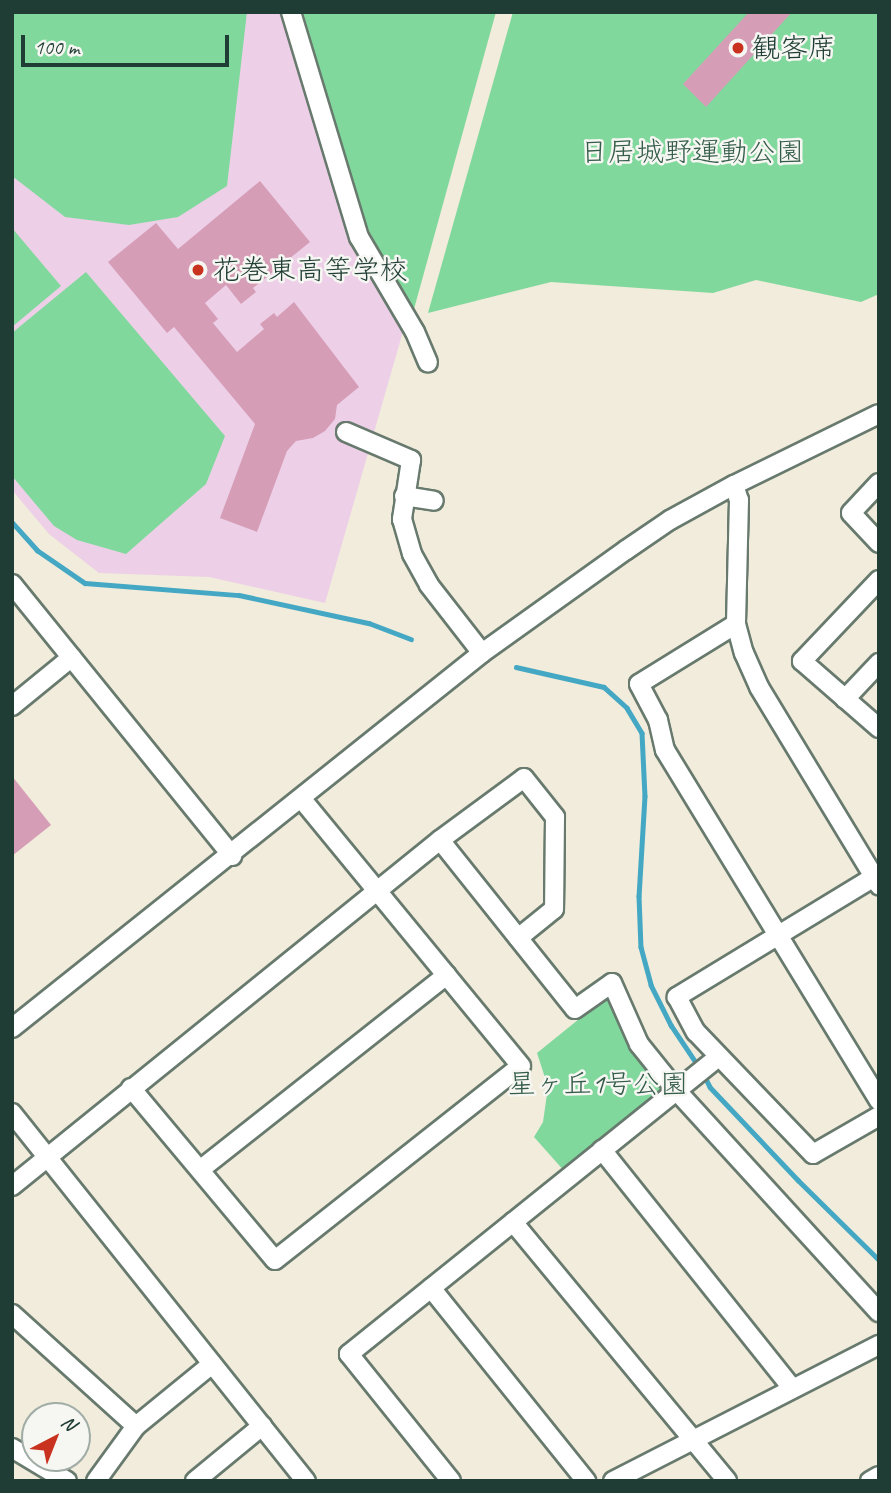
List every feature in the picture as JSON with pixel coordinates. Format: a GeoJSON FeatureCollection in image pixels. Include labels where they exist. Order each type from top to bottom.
{"type":"FeatureCollection","features":[{"type":"Feature","properties":{"kind":"street"},"geometry":{"type":"LineString","coordinates":[[291,12],[359,237],[415,332],[428,362]]}},
{"type":"Feature","properties":{"kind":"street"},"geometry":{"type":"LineString","coordinates":[[12,1028],[232,856],[482,653],[670,520],[734,485],[879,414]]}},
{"type":"Feature","properties":{"kind":"street"},"geometry":{"type":"LineString","coordinates":[[346,432],[411,460],[402,519],[412,554],[429,584],[482,653]]}},
{"type":"Feature","properties":{"kind":"street"},"geometry":{"type":"LineString","coordinates":[[879,483],[851,513],[879,542]]}},
{"type":"Feature","properties":{"kind":"street"},"geometry":{"type":"LineString","coordinates":[[734,485],[739,500],[736,624],[744,653],[758,687],[877,879],[677,997],[696,1032],[813,1154],[879,1116]]}},
{"type":"Feature","properties":{"kind":"street"},"geometry":{"type":"LineString","coordinates":[[404,496],[434,500]]}},
{"type":"Feature","properties":{"kind":"street"},"geometry":{"type":"LineString","coordinates":[[879,580],[802,661],[879,728]]}},
{"type":"Feature","properties":{"kind":"street"},"geometry":{"type":"LineString","coordinates":[[12,584],[232,856]]}},
{"type":"Feature","properties":{"kind":"street"},"geometry":{"type":"LineString","coordinates":[[736,624],[639,684],[657,719],[665,750],[776,937],[879,1101]]}},
{"type":"Feature","properties":{"kind":"street"},"geometry":{"type":"LineString","coordinates":[[12,706],[72,657]]}},
{"type":"Feature","properties":{"kind":"street"},"geometry":{"type":"LineString","coordinates":[[845,699],[879,663]]}},
{"type":"Feature","properties":{"kind":"street"},"geometry":{"type":"LineString","coordinates":[[12,1186],[440,840],[524,778],[555,817],[554,909],[519,938]]}},
{"type":"Feature","properties":{"kind":"street"},"geometry":{"type":"LineString","coordinates":[[131,1088],[275,1260],[521,1066],[302,799]]}},
{"type":"Feature","properties":{"kind":"street"},"geometry":{"type":"LineString","coordinates":[[440,840],[575,1009],[612,983],[639,1044],[676,1090],[879,1312]]}},
{"type":"Feature","properties":{"kind":"street"},"geometry":{"type":"LineString","coordinates":[[201,1169],[447,975]]}},
{"type":"Feature","properties":{"kind":"street"},"geometry":{"type":"LineString","coordinates":[[451,1481],[349,1354],[718,1057]]}},
{"type":"Feature","properties":{"kind":"street"},"geometry":{"type":"LineString","coordinates":[[12,1113],[306,1481]]}},
{"type":"Feature","properties":{"kind":"street"},"geometry":{"type":"LineString","coordinates":[[602,1150],[792,1388]]}},
{"type":"Feature","properties":{"kind":"street"},"geometry":{"type":"LineString","coordinates":[[513,1222],[727,1481]]}},
{"type":"Feature","properties":{"kind":"street"},"geometry":{"type":"LineString","coordinates":[[431,1287],[586,1481]]}},
{"type":"Feature","properties":{"kind":"street"},"geometry":{"type":"LineString","coordinates":[[12,1314],[136,1426]]}},
{"type":"Feature","properties":{"kind":"street"},"geometry":{"type":"LineString","coordinates":[[613,1481],[879,1345]]}},
{"type":"Feature","properties":{"kind":"street"},"geometry":{"type":"LineString","coordinates":[[96,1481],[136,1426],[212,1364]]}},
{"type":"Feature","properties":{"kind":"street"},"geometry":{"type":"LineString","coordinates":[[195,1481],[262,1426]]}},
{"type":"Feature","properties":{"kind":"street"},"geometry":{"type":"LineString","coordinates":[[12,1448],[68,1481]]}},
{"type":"Feature","properties":{"kind":"street"},"geometry":{"type":"LineString","coordinates":[[870,1481],[879,1476]]}},
{"type":"Feature","properties":{"kind":"shaded area","name":"花巻東高等学校"},"geometry":{"type":"Polygon","coordinates":[[[12,12],[292,12],[358,226],[408,314],[325,603],[209,577],[99,573],[49,534],[12,490],[12,12]]]}},
{"type":"Feature","properties":{"kind":"green space"},"geometry":{"type":"Polygon","coordinates":[[[12,12],[247,12],[227,186],[178,217],[129,225],[65,217],[12,176],[12,12]]]}},
{"type":"Feature","properties":{"kind":"green space"},"geometry":{"type":"Polygon","coordinates":[[[303,12],[496,12],[414,309],[406,301],[366,225],[343,158],[303,12]]]}},
{"type":"Feature","properties":{"kind":"green space","name":"日居城野運動公園"},"geometry":{"type":"Polygon","coordinates":[[[513,12],[879,12],[879,294],[861,302],[756,280],[713,293],[551,282],[428,313],[513,12]]]}},
{"type":"Feature","properties":{"kind":"green space"},"geometry":{"type":"Polygon","coordinates":[[[12,228],[61,286],[12,327],[12,228]]]}},
{"type":"Feature","properties":{"kind":"green space"},"geometry":{"type":"Polygon","coordinates":[[[86,272],[225,436],[206,484],[126,554],[77,540],[54,526],[12,476],[12,333],[86,272]]]}},
{"type":"Feature","properties":{"kind":"green space","name":"星ヶ丘1号公園"},"geometry":{"type":"Polygon","coordinates":[[[610,994],[633,1049],[666,1094],[566,1173],[534,1137],[543,1122],[548,1087],[537,1053],[610,994]]]}},
{"type":"Feature","properties":{"kind":"building","name":"観客席"},"geometry":{"type":"Polygon","coordinates":[[[749,12],[792,12],[706,107],[683,84],[749,12]]]}},
{"type":"Feature","properties":{"kind":"building"},"geometry":{"type":"Polygon","coordinates":[[[260,181],[310,242],[253,288],[256,292],[241,304],[226,285],[205,303],[218,319],[213,323],[237,352],[264,329],[260,324],[274,313],[277,317],[294,302],[359,387],[337,405],[335,419],[325,431],[313,438],[296,441],[287,451],[257,532],[220,518],[255,424],[174,327],[167,333],[108,262],[156,223],[178,249],[260,181]]]}},
{"type":"Feature","properties":{"kind":"building"},"geometry":{"type":"Polygon","coordinates":[[[12,776],[51,825],[12,856],[12,776]]]}},
{"type":"Feature","properties":{"kind":"waterway"},"geometry":{"type":"LineString","coordinates":[[12,522],[37,550],[85,583],[239,595],[369,623],[411,639]]}},
{"type":"Feature","properties":{"kind":"waterway"},"geometry":{"type":"LineString","coordinates":[[516,667],[604,687],[627,708],[642,733],[645,796],[639,896],[641,947],[651,985],[671,1025],[699,1067]]}},
{"type":"Feature","properties":{"kind":"waterway"},"geometry":{"type":"LineString","coordinates":[[704,1075],[710,1087],[879,1260]]}},
{"type":"Feature","properties":{"kind":"place","name":"観客席"},"geometry":{"type":"Point","coordinates":[738,48]}},
{"type":"Feature","properties":{"kind":"place","name":"花巻東高等学校"},"geometry":{"type":"Point","coordinates":[198,270]}}]}
